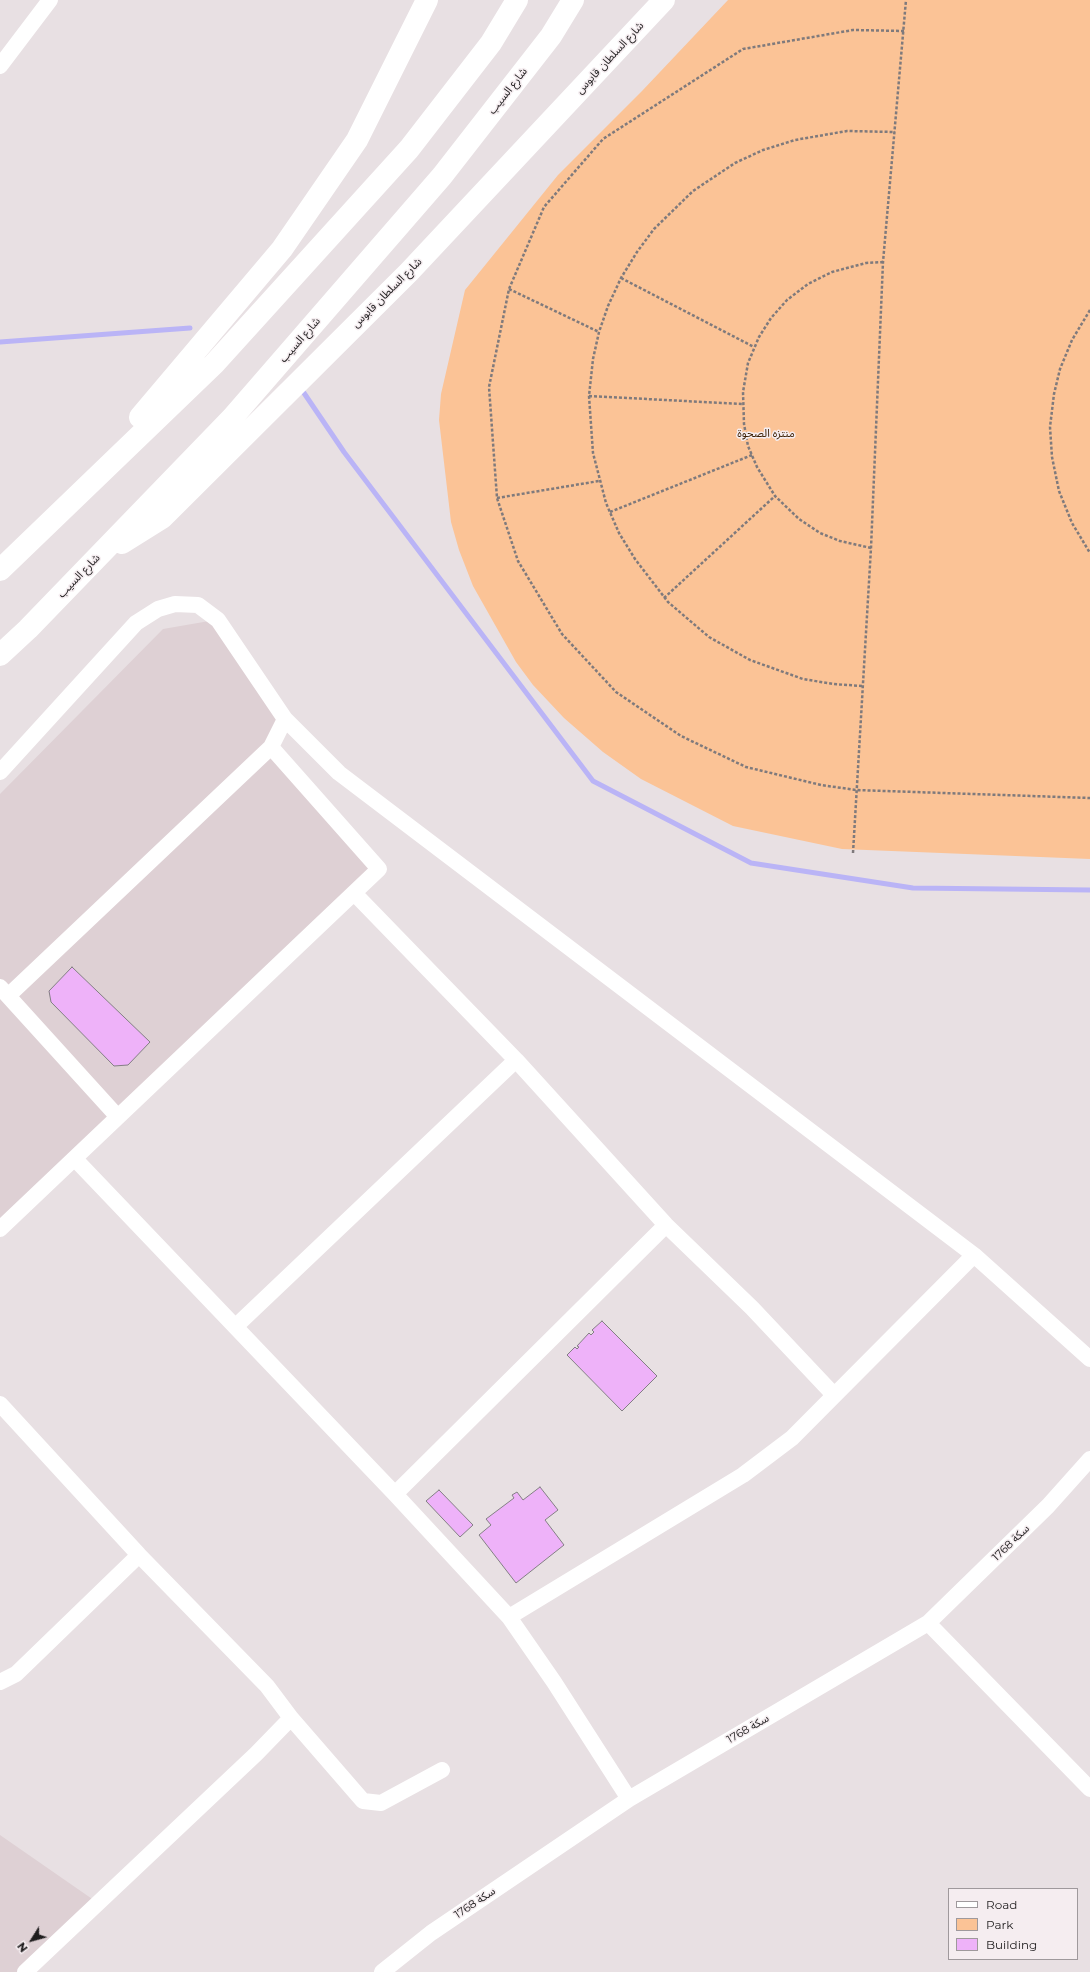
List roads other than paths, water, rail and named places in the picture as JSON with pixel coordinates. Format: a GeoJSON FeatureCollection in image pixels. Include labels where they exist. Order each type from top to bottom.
{"type":"FeatureCollection","features":[{"type":"Feature","properties":{"kind":"highway"},"geometry":{"type":"LineString","coordinates":[[87,485],[118,444],[282,249],[357,140],[427,0]]}},
{"type":"Feature","properties":{"kind":"highway"},"geometry":{"type":"LineString","coordinates":[[0,570],[214,364],[409,149],[491,43],[517,0]]}},
{"type":"Feature","properties":{"kind":"highway","name":"شارع السيب"},"geometry":{"type":"LineString","coordinates":[[0,655],[28,629],[232,418],[442,176],[551,36],[573,0]]}},
{"type":"Feature","properties":{"kind":"highway","name":"شارع السلطان قابوس"},"geometry":{"type":"LineString","coordinates":[[91,564],[162,518],[409,272],[664,0]]}},
{"type":"Feature","properties":{"kind":"highway"},"geometry":{"type":"LineString","coordinates":[[0,663],[28,629]]}},
{"type":"Feature","properties":{"kind":"street"},"geometry":{"type":"LineString","coordinates":[[0,66],[50,0]]}},
{"type":"Feature","properties":{"kind":"street"},"geometry":{"type":"LineString","coordinates":[[0,772],[136,623],[158,609],[175,604],[198,605],[218,620],[285,719],[344,777],[974,1255],[1090,1359]]}},
{"type":"Feature","properties":{"kind":"street"},"geometry":{"type":"LineString","coordinates":[[117,1116],[4,991],[271,747],[285,719]]}},
{"type":"Feature","properties":{"kind":"street"},"geometry":{"type":"LineString","coordinates":[[0,1229],[75,1159],[117,1116],[379,869],[271,747]]}},
{"type":"Feature","properties":{"kind":"street"},"geometry":{"type":"LineString","coordinates":[[354,893],[516,1060],[666,1225],[752,1308],[834,1395]]}},
{"type":"Feature","properties":{"kind":"street"},"geometry":{"type":"LineString","coordinates":[[236,1326],[516,1060]]}},
{"type":"Feature","properties":{"kind":"street"},"geometry":{"type":"LineString","coordinates":[[75,1159],[236,1326],[509,1617],[554,1682],[630,1799]]}},
{"type":"Feature","properties":{"kind":"street"},"geometry":{"type":"LineString","coordinates":[[395,1494],[666,1225]]}},
{"type":"Feature","properties":{"kind":"street"},"geometry":{"type":"LineString","coordinates":[[509,1617],[743,1475],[792,1438],[974,1255]]}},
{"type":"Feature","properties":{"kind":"street"},"geometry":{"type":"LineString","coordinates":[[0,1404],[139,1555],[267,1686],[291,1718],[362,1801],[380,1803],[442,1770]]}},
{"type":"Feature","properties":{"kind":"street","name":"سكة 1768"},"geometry":{"type":"LineString","coordinates":[[382,1972],[431,1933],[630,1799],[928,1624],[1048,1506],[1090,1459]]}},
{"type":"Feature","properties":{"kind":"street"},"geometry":{"type":"LineString","coordinates":[[0,1682],[16,1674],[139,1555]]}},
{"type":"Feature","properties":{"kind":"street"},"geometry":{"type":"LineString","coordinates":[[928,1624],[1090,1788]]}},
{"type":"Feature","properties":{"kind":"street"},"geometry":{"type":"LineString","coordinates":[[25,1972],[256,1754],[291,1718]]}},
{"type":"Feature","properties":{"kind":"waterway"},"geometry":{"type":"LineString","coordinates":[[0,342],[190,328]]}},
{"type":"Feature","properties":{"kind":"waterway"},"geometry":{"type":"LineString","coordinates":[[304,393],[344,452],[593,781],[751,863],[913,888],[1090,890]]}},
{"type":"Feature","properties":{"kind":"park label","name":"منتزه الصحوة"},"geometry":{"type":"Point","coordinates":[766,434]}}]}
